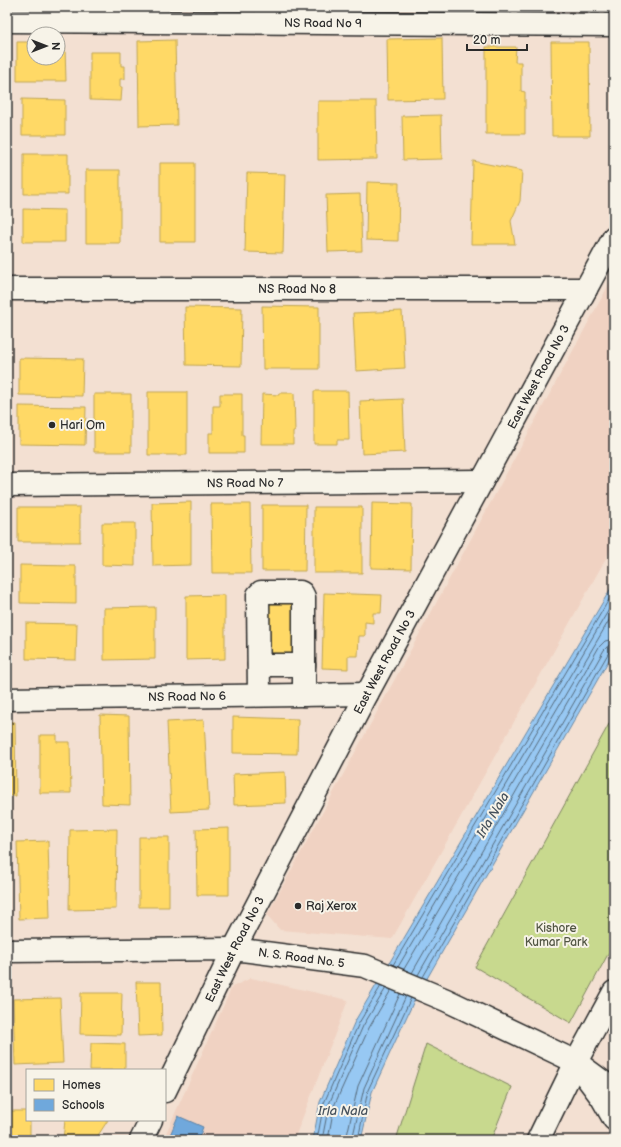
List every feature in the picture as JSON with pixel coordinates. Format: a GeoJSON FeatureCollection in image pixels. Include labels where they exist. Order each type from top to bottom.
{"type":"FeatureCollection","features":[{"type":"Feature","properties":{"kind":"street","name":"NS Road No 9"},"geometry":{"type":"LineString","coordinates":[[7,21],[614,25]]}},
{"type":"Feature","properties":{"kind":"street","name":"East West Road No 3"},"geometry":{"type":"LineString","coordinates":[[166,1089],[234,949],[367,694],[614,237]]}},
{"type":"Feature","properties":{"kind":"street","name":"NS Road No 8"},"geometry":{"type":"LineString","coordinates":[[7,289],[586,289]]}},
{"type":"Feature","properties":{"kind":"street","name":"NS Road No 7"},"geometry":{"type":"LineString","coordinates":[[7,485],[482,481]]}},
{"type":"Feature","properties":{"kind":"street"},"geometry":{"type":"LineString","coordinates":[[259,695],[258,595],[261,592],[300,592],[304,597],[304,695]]}},
{"type":"Feature","properties":{"kind":"street"},"geometry":{"type":"LineString","coordinates":[[259,665],[304,665]]}},
{"type":"Feature","properties":{"kind":"street","name":"NS Road No 6"},"geometry":{"type":"LineString","coordinates":[[7,699],[367,694]]}},
{"type":"Feature","properties":{"kind":"street","name":"N. S. Road No. 5"},"geometry":{"type":"LineString","coordinates":[[7,951],[234,949],[365,966],[446,1000],[576,1062],[614,1090]]}},
{"type":"Feature","properties":{"kind":"street"},"geometry":{"type":"LineString","coordinates":[[538,1140],[576,1062],[609,1015],[614,992]]}},
{"type":"Feature","properties":{"kind":"street"},"geometry":{"type":"LineString","coordinates":[[576,1062],[602,1098],[614,1119]]}},
{"type":"Feature","properties":{"kind":"street"},"geometry":{"type":"LineString","coordinates":[[141,1140],[150,1121]]}},
{"type":"Feature","properties":{"kind":"shaded area"},"geometry":{"type":"Polygon","coordinates":[[[614,275],[614,544],[392,939],[280,930],[267,915],[614,275]]]}},
{"type":"Feature","properties":{"kind":"shaded area"},"geometry":{"type":"Polygon","coordinates":[[[251,978],[348,1000],[294,1140],[163,1140],[232,987],[251,978]]]}},
{"type":"Feature","properties":{"kind":"green space","name":"Kishore Kumar Park"},"geometry":{"type":"Polygon","coordinates":[[[614,715],[614,943],[571,1023],[475,967],[614,715]]]}},
{"type":"Feature","properties":{"kind":"green space"},"geometry":{"type":"Polygon","coordinates":[[[426,1044],[512,1087],[491,1140],[396,1140],[426,1044]]]}},
{"type":"Feature","properties":{"kind":"water","name":"Irla Nala"},"geometry":{"type":"Polygon","coordinates":[[[614,583],[614,651],[413,1003],[372,1092],[361,1140],[313,1140],[320,1102],[355,1021],[614,583]]]}},
{"type":"Feature","properties":{"kind":"building: Homes"},"geometry":{"type":"Polygon","coordinates":[[[442,38],[443,99],[388,100],[387,39],[442,38]]]}},
{"type":"Feature","properties":{"kind":"building: Homes"},"geometry":{"type":"Polygon","coordinates":[[[175,40],[177,125],[139,126],[138,41],[175,40]]]}},
{"type":"Feature","properties":{"kind":"building: Homes"},"geometry":{"type":"Polygon","coordinates":[[[17,42],[26,42],[26,66],[66,66],[66,81],[17,81],[17,42]]]}},
{"type":"Feature","properties":{"kind":"building: Homes"},"geometry":{"type":"Polygon","coordinates":[[[551,42],[589,42],[590,136],[552,136],[551,42]]]}},
{"type":"Feature","properties":{"kind":"building: Homes"},"geometry":{"type":"Polygon","coordinates":[[[486,47],[516,47],[515,62],[521,62],[521,91],[525,92],[525,134],[486,134],[486,47]]]}},
{"type":"Feature","properties":{"kind":"building: Homes"},"geometry":{"type":"Polygon","coordinates":[[[90,52],[121,52],[121,66],[125,66],[125,79],[120,79],[120,87],[122,87],[121,101],[90,100],[90,52]]]}},
{"type":"Feature","properties":{"kind":"building: Homes"},"geometry":{"type":"Polygon","coordinates":[[[22,99],[65,100],[65,135],[22,135],[22,99]]]}},
{"type":"Feature","properties":{"kind":"building: Homes"},"geometry":{"type":"Polygon","coordinates":[[[318,101],[376,101],[377,159],[318,160],[318,101]]]}},
{"type":"Feature","properties":{"kind":"building: Homes"},"geometry":{"type":"Polygon","coordinates":[[[441,115],[442,159],[403,160],[402,116],[441,115]]]}},
{"type":"Feature","properties":{"kind":"building: Homes"},"geometry":{"type":"Polygon","coordinates":[[[24,154],[68,154],[68,194],[24,194],[24,154]]]}},
{"type":"Feature","properties":{"kind":"building: Homes"},"geometry":{"type":"Polygon","coordinates":[[[473,161],[522,171],[520,201],[511,221],[515,244],[471,244],[473,161]]]}},
{"type":"Feature","properties":{"kind":"building: Homes"},"geometry":{"type":"Polygon","coordinates":[[[160,163],[195,163],[195,242],[160,242],[160,163]]]}},
{"type":"Feature","properties":{"kind":"building: Homes"},"geometry":{"type":"Polygon","coordinates":[[[86,170],[120,170],[120,243],[86,243],[86,170]]]}},
{"type":"Feature","properties":{"kind":"building: Homes"},"geometry":{"type":"Polygon","coordinates":[[[247,173],[285,174],[283,253],[245,252],[247,173]]]}},
{"type":"Feature","properties":{"kind":"building: Homes"},"geometry":{"type":"Polygon","coordinates":[[[367,182],[399,183],[398,241],[366,240],[367,182]]]}},
{"type":"Feature","properties":{"kind":"building: Homes"},"geometry":{"type":"Polygon","coordinates":[[[360,194],[362,251],[328,252],[326,195],[360,194]]]}},
{"type":"Feature","properties":{"kind":"building: Homes"},"geometry":{"type":"Polygon","coordinates":[[[23,209],[65,210],[65,242],[23,242],[23,209]]]}},
{"type":"Feature","properties":{"kind":"building: Homes"},"geometry":{"type":"Polygon","coordinates":[[[262,306],[319,307],[319,369],[263,369],[262,306]]]}},
{"type":"Feature","properties":{"kind":"building: Homes"},"geometry":{"type":"Polygon","coordinates":[[[185,307],[242,308],[241,366],[186,365],[185,307]]]}},
{"type":"Feature","properties":{"kind":"building: Homes"},"geometry":{"type":"Polygon","coordinates":[[[402,311],[405,368],[356,371],[353,313],[402,311]]]}},
{"type":"Feature","properties":{"kind":"building: Homes"},"geometry":{"type":"Polygon","coordinates":[[[19,358],[83,359],[82,396],[19,395],[19,358]]]}},
{"type":"Feature","properties":{"kind":"building: Homes"},"geometry":{"type":"Polygon","coordinates":[[[314,391],[348,391],[349,440],[337,440],[337,444],[314,444],[314,391]]]}},
{"type":"Feature","properties":{"kind":"building: Homes"},"geometry":{"type":"Polygon","coordinates":[[[148,392],[187,392],[187,455],[148,455],[148,392]]]}},
{"type":"Feature","properties":{"kind":"building: Homes"},"geometry":{"type":"Polygon","coordinates":[[[279,393],[294,393],[295,432],[293,432],[293,444],[261,444],[262,394],[279,395],[279,393]]]}},
{"type":"Feature","properties":{"kind":"building: Homes"},"geometry":{"type":"Polygon","coordinates":[[[94,394],[131,394],[131,452],[94,452],[94,394]]]}},
{"type":"Feature","properties":{"kind":"building: Homes"},"geometry":{"type":"Polygon","coordinates":[[[220,394],[242,394],[242,435],[244,435],[244,453],[209,453],[209,433],[213,433],[213,406],[220,406],[220,394]]]}},
{"type":"Feature","properties":{"kind":"building: Homes"},"geometry":{"type":"Polygon","coordinates":[[[403,399],[405,452],[362,454],[360,401],[403,399]]]}},
{"type":"Feature","properties":{"kind":"building: Homes","name":"Hari Om"},"geometry":{"type":"Polygon","coordinates":[[[19,406],[86,407],[85,445],[19,444],[19,406]]]}},
{"type":"Feature","properties":{"kind":"building: Homes"},"geometry":{"type":"Polygon","coordinates":[[[191,502],[191,565],[153,566],[152,503],[191,502]]]}},
{"type":"Feature","properties":{"kind":"building: Homes"},"geometry":{"type":"Polygon","coordinates":[[[372,503],[412,504],[411,569],[371,568],[372,503]]]}},
{"type":"Feature","properties":{"kind":"building: Homes"},"geometry":{"type":"Polygon","coordinates":[[[211,504],[250,504],[251,573],[212,573],[211,504]]]}},
{"type":"Feature","properties":{"kind":"building: Homes"},"geometry":{"type":"Polygon","coordinates":[[[262,505],[306,505],[305,571],[262,571],[262,505]]]}},
{"type":"Feature","properties":{"kind":"building: Homes"},"geometry":{"type":"Polygon","coordinates":[[[18,507],[80,507],[80,542],[18,542],[18,507]]]}},
{"type":"Feature","properties":{"kind":"building: Homes"},"geometry":{"type":"Polygon","coordinates":[[[314,507],[362,507],[362,573],[314,573],[314,507]]]}},
{"type":"Feature","properties":{"kind":"building: Homes"},"geometry":{"type":"Polygon","coordinates":[[[102,523],[135,523],[135,566],[102,565],[102,523]]]}},
{"type":"Feature","properties":{"kind":"building: Homes"},"geometry":{"type":"Polygon","coordinates":[[[20,565],[76,566],[76,604],[20,603],[20,565]]]}},
{"type":"Feature","properties":{"kind":"building: Homes"},"geometry":{"type":"Polygon","coordinates":[[[324,593],[382,595],[381,613],[373,613],[373,623],[365,622],[365,636],[359,636],[358,656],[348,656],[348,669],[322,668],[324,593]]]}},
{"type":"Feature","properties":{"kind":"building: Homes"},"geometry":{"type":"Polygon","coordinates":[[[225,595],[225,659],[186,660],[186,596],[225,595]]]}},
{"type":"Feature","properties":{"kind":"building: Homes"},"geometry":{"type":"Polygon","coordinates":[[[260,597],[298,597],[298,659],[261,659],[260,597]]]}},
{"type":"Feature","properties":{"kind":"building: Homes"},"geometry":{"type":"Polygon","coordinates":[[[155,607],[155,659],[104,660],[104,608],[155,607]]]}},
{"type":"Feature","properties":{"kind":"building: Homes"},"geometry":{"type":"Polygon","coordinates":[[[26,623],[77,624],[76,660],[26,659],[26,623]]]}},
{"type":"Feature","properties":{"kind":"building: Homes"},"geometry":{"type":"Polygon","coordinates":[[[100,715],[129,716],[130,805],[102,804],[100,715]]]}},
{"type":"Feature","properties":{"kind":"building: Homes"},"geometry":{"type":"Polygon","coordinates":[[[233,717],[298,719],[297,754],[233,753],[233,717]]]}},
{"type":"Feature","properties":{"kind":"building: Homes"},"geometry":{"type":"Polygon","coordinates":[[[204,720],[209,810],[171,812],[167,722],[204,720]]]}},
{"type":"Feature","properties":{"kind":"building: Homes"},"geometry":{"type":"Polygon","coordinates":[[[7,722],[15,722],[16,796],[7,796],[7,722]]]}},
{"type":"Feature","properties":{"kind":"building: Homes"},"geometry":{"type":"Polygon","coordinates":[[[40,735],[57,735],[57,742],[70,742],[71,793],[40,793],[40,735]]]}},
{"type":"Feature","properties":{"kind":"building: Homes"},"geometry":{"type":"Polygon","coordinates":[[[285,772],[286,803],[234,805],[233,774],[285,772]]]}},
{"type":"Feature","properties":{"kind":"building: Homes"},"geometry":{"type":"Polygon","coordinates":[[[229,828],[229,895],[197,895],[196,829],[229,828]]]}},
{"type":"Feature","properties":{"kind":"building: Homes"},"geometry":{"type":"Polygon","coordinates":[[[117,829],[116,909],[69,910],[70,830],[117,829]]]}},
{"type":"Feature","properties":{"kind":"building: Homes"},"geometry":{"type":"Polygon","coordinates":[[[139,837],[169,837],[169,907],[139,907],[139,837]]]}},
{"type":"Feature","properties":{"kind":"building: Homes"},"geometry":{"type":"Polygon","coordinates":[[[48,841],[50,918],[19,919],[17,842],[48,841]]]}},
{"type":"Feature","properties":{"kind":"building: Homes"},"geometry":{"type":"Polygon","coordinates":[[[136,982],[161,982],[162,1035],[138,1036],[136,982]]]}},
{"type":"Feature","properties":{"kind":"building: Homes"},"geometry":{"type":"Polygon","coordinates":[[[81,993],[122,993],[121,1035],[80,1034],[81,993]]]}},
{"type":"Feature","properties":{"kind":"building: Homes"},"geometry":{"type":"Polygon","coordinates":[[[60,998],[63,1063],[15,1065],[13,999],[60,998]]]}},
{"type":"Feature","properties":{"kind":"building: Homes"},"geometry":{"type":"Polygon","coordinates":[[[91,1043],[125,1044],[125,1069],[90,1069],[91,1043]]]}},
{"type":"Feature","properties":{"kind":"building: Homes"},"geometry":{"type":"Polygon","coordinates":[[[7,1111],[26,1111],[26,1121],[30,1121],[30,1140],[7,1140],[7,1111]]]}},
{"type":"Feature","properties":{"kind":"building: Homes"},"geometry":{"type":"Polygon","coordinates":[[[65,1121],[107,1121],[95,1140],[63,1140],[65,1121]]]}},
{"type":"Feature","properties":{"kind":"building: Schools"},"geometry":{"type":"Polygon","coordinates":[[[178,1116],[203,1127],[198,1140],[168,1140],[178,1116]]]}},
{"type":"Feature","properties":{"kind":"place","name":"Hari Om"},"geometry":{"type":"Point","coordinates":[52,425]}},
{"type":"Feature","properties":{"kind":"place","name":"Raj Xerox"},"geometry":{"type":"Point","coordinates":[298,906]}}]}
